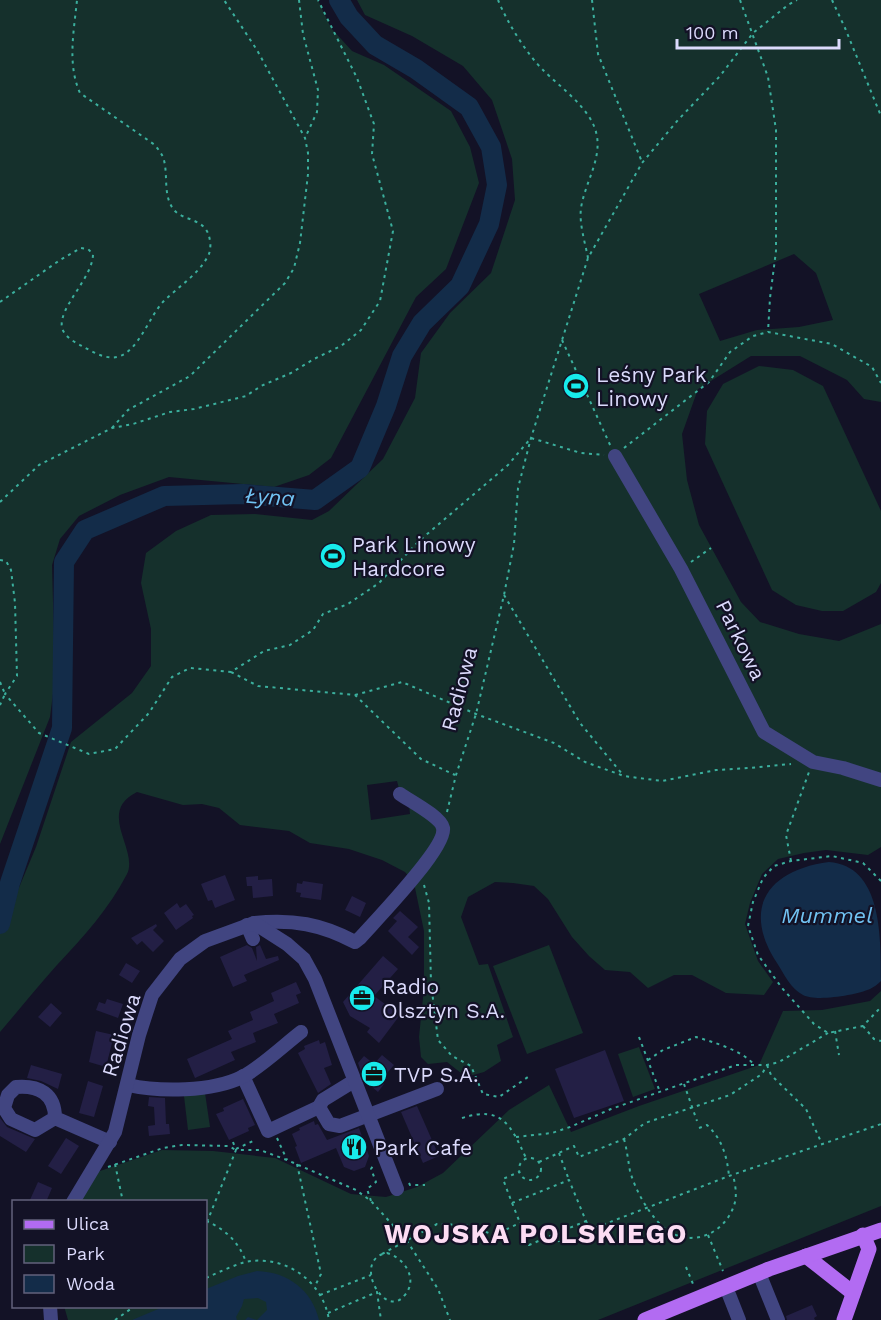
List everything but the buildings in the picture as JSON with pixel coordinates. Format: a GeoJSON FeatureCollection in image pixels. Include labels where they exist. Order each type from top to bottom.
{"type":"FeatureCollection","features":[{"type":"Feature","properties":{"kind":"main road"},"geometry":{"type":"LineString","coordinates":[[863,1235],[881,1224]]}},
{"type":"Feature","properties":{"kind":"main road"},"geometry":{"type":"LineString","coordinates":[[645,1320],[663,1316],[724,1279],[759,1273],[881,1230]]}},
{"type":"Feature","properties":{"kind":"main road"},"geometry":{"type":"LineString","coordinates":[[844,1320],[869,1249],[863,1235]]}},
{"type":"Feature","properties":{"kind":"main road"},"geometry":{"type":"LineString","coordinates":[[806,1256],[853,1293]]}},
{"type":"Feature","properties":{"kind":"street","name":"Parkowa"},"geometry":{"type":"LineString","coordinates":[[615,456],[681,569],[764,732],[813,762],[843,768],[881,780]]}},
{"type":"Feature","properties":{"kind":"street"},"geometry":{"type":"LineString","coordinates":[[400,794],[439,820],[443,828]]}},
{"type":"Feature","properties":{"kind":"street","name":"Radiowa"},"geometry":{"type":"LineString","coordinates":[[74,1200],[110,1142],[152,995],[180,959],[205,941],[251,924],[277,921],[311,924],[336,932],[355,942],[436,849],[442,838],[443,828]]}},
{"type":"Feature","properties":{"kind":"street"},"geometry":{"type":"LineString","coordinates":[[251,924],[253,939]]}},
{"type":"Feature","properties":{"kind":"street"},"geometry":{"type":"LineString","coordinates":[[251,924],[287,944],[304,958],[315,979],[397,1189]]}},
{"type":"Feature","properties":{"kind":"street"},"geometry":{"type":"LineString","coordinates":[[128,1085],[178,1091],[229,1082],[243,1076],[301,1032]]}},
{"type":"Feature","properties":{"kind":"street"},"geometry":{"type":"LineString","coordinates":[[243,1076],[268,1131],[319,1107],[323,1100],[354,1081]]}},
{"type":"Feature","properties":{"kind":"street"},"geometry":{"type":"LineString","coordinates":[[319,1107],[329,1124],[340,1126],[436,1089]]}},
{"type":"Feature","properties":{"kind":"street"},"geometry":{"type":"LineString","coordinates":[[55,1118],[110,1142]]}},
{"type":"Feature","properties":{"kind":"street"},"geometry":{"type":"LineString","coordinates":[[759,1273],[778,1320]]}},
{"type":"Feature","properties":{"kind":"street"},"geometry":{"type":"LineString","coordinates":[[724,1279],[739,1320]]}},
{"type":"Feature","properties":{"kind":"path"},"geometry":{"type":"LineString","coordinates":[[0,302],[60,260],[81,248],[88,249],[93,254],[93,263],[68,307],[63,318],[62,329],[70,339],[99,355],[119,357],[129,352],[161,304],[192,276],[209,253],[210,239],[205,228],[195,220],[175,212],[170,204],[162,156],[155,145],[80,93],[74,80],[72,65],[76,0]]}},
{"type":"Feature","properties":{"kind":"path"},"geometry":{"type":"LineString","coordinates":[[112,428],[128,411],[190,376],[285,283],[294,268],[300,243],[308,174],[305,138],[240,21],[224,0]]}},
{"type":"Feature","properties":{"kind":"path"},"geometry":{"type":"LineString","coordinates":[[298,0],[303,34],[318,90],[317,112],[305,138]]}},
{"type":"Feature","properties":{"kind":"path"},"geometry":{"type":"LineString","coordinates":[[0,502],[39,465],[112,428],[170,412],[194,409],[246,396],[261,386],[291,374],[314,359],[341,346],[361,330],[380,301],[393,231],[372,154],[374,124],[357,78],[318,0]]}},
{"type":"Feature","properties":{"kind":"path"},"geometry":{"type":"LineString","coordinates":[[498,0],[526,48],[542,69],[565,88],[596,131],[598,152],[581,210],[588,258]]}},
{"type":"Feature","properties":{"kind":"path"},"geometry":{"type":"LineString","coordinates":[[592,0],[597,54],[642,163]]}},
{"type":"Feature","properties":{"kind":"path"},"geometry":{"type":"LineString","coordinates":[[740,0],[768,77],[776,130],[776,251],[768,332]]}},
{"type":"Feature","properties":{"kind":"path"},"geometry":{"type":"LineString","coordinates":[[588,258],[642,163],[678,120],[720,76],[753,33],[797,0]]}},
{"type":"Feature","properties":{"kind":"path"},"geometry":{"type":"LineString","coordinates":[[832,0],[881,116]]}},
{"type":"Feature","properties":{"kind":"path","name":"Radiowa"},"geometry":{"type":"LineString","coordinates":[[443,828],[456,775],[476,714],[504,595],[514,544],[518,488],[531,438],[588,258]]}},
{"type":"Feature","properties":{"kind":"path"},"geometry":{"type":"LineString","coordinates":[[231,672],[264,651],[290,645],[313,630],[323,614],[348,604],[379,583],[419,541],[508,465],[531,438],[581,453],[615,456],[640,434],[662,420],[709,382],[730,352],[753,336],[768,332],[832,344],[872,367],[881,383]]}},
{"type":"Feature","properties":{"kind":"path"},"geometry":{"type":"LineString","coordinates":[[562,340],[615,456]]}},
{"type":"Feature","properties":{"kind":"path"},"geometry":{"type":"LineString","coordinates":[[681,569],[711,548]]}},
{"type":"Feature","properties":{"kind":"path"},"geometry":{"type":"LineString","coordinates":[[0,560],[6,561],[11,570],[15,603],[17,676],[0,705]]}},
{"type":"Feature","properties":{"kind":"path"},"geometry":{"type":"LineString","coordinates":[[504,595],[580,723],[624,776]]}},
{"type":"Feature","properties":{"kind":"path"},"geometry":{"type":"LineString","coordinates":[[0,682],[5,694],[39,733],[88,754],[115,749],[149,713],[172,677],[190,668],[231,672],[258,687],[355,695],[402,682],[476,714],[554,743],[585,762],[624,776],[662,781],[716,770],[791,764]]}},
{"type":"Feature","properties":{"kind":"path"},"geometry":{"type":"LineString","coordinates":[[355,695],[421,759],[456,775]]}},
{"type":"Feature","properties":{"kind":"path"},"geometry":{"type":"LineString","coordinates":[[791,861],[786,835],[813,762]]}},
{"type":"Feature","properties":{"kind":"path"},"geometry":{"type":"LineString","coordinates":[[828,1033],[814,1024],[782,988],[758,955],[748,926],[753,902],[763,878],[774,866],[791,861],[832,856],[863,863],[881,881]]}},
{"type":"Feature","properties":{"kind":"path"},"geometry":{"type":"LineString","coordinates":[[419,871],[429,903],[431,983],[438,1040],[452,1056],[471,1066],[483,1094],[499,1097],[528,1077]]}},
{"type":"Feature","properties":{"kind":"path"},"geometry":{"type":"LineString","coordinates":[[516,1137],[570,1127],[736,1065],[767,1065],[779,1062],[828,1033],[863,1026],[881,1007]]}},
{"type":"Feature","properties":{"kind":"path"},"geometry":{"type":"LineString","coordinates":[[863,1026],[874,1039],[881,1041]]}},
{"type":"Feature","properties":{"kind":"path"},"geometry":{"type":"LineString","coordinates":[[835,1031],[839,1055]]}},
{"type":"Feature","properties":{"kind":"path"},"geometry":{"type":"LineString","coordinates":[[639,1037],[660,1092]]}},
{"type":"Feature","properties":{"kind":"path"},"geometry":{"type":"LineString","coordinates":[[648,1060],[663,1050],[696,1037],[740,1054],[750,1059],[754,1065]]}},
{"type":"Feature","properties":{"kind":"path"},"geometry":{"type":"LineString","coordinates":[[539,1162],[574,1146],[579,1157],[624,1139],[645,1123],[730,1095],[762,1074],[767,1065]]}},
{"type":"Feature","properties":{"kind":"path"},"geometry":{"type":"LineString","coordinates":[[767,1065],[771,1075],[806,1109],[822,1144]]}},
{"type":"Feature","properties":{"kind":"path"},"geometry":{"type":"LineString","coordinates":[[683,1083],[697,1121]]}},
{"type":"Feature","properties":{"kind":"path"},"geometry":{"type":"LineString","coordinates":[[462,1118],[477,1113],[495,1116],[508,1122],[526,1158]]}},
{"type":"Feature","properties":{"kind":"path"},"geometry":{"type":"LineString","coordinates":[[559,1153],[589,1228],[592,1229],[731,1175],[881,1124]]}},
{"type":"Feature","properties":{"kind":"path"},"geometry":{"type":"LineString","coordinates":[[624,1139],[632,1177],[643,1200],[660,1224],[684,1238],[697,1238],[717,1230],[728,1219],[735,1201],[724,1149],[715,1132],[707,1125],[699,1128]]}},
{"type":"Feature","properties":{"kind":"path"},"geometry":{"type":"LineString","coordinates":[[274,1133],[287,1160]]}},
{"type":"Feature","properties":{"kind":"path"},"geometry":{"type":"LineString","coordinates":[[207,1219],[236,1149],[255,1140]]}},
{"type":"Feature","properties":{"kind":"path"},"geometry":{"type":"LineString","coordinates":[[232,1142],[236,1149]]}},
{"type":"Feature","properties":{"kind":"path"},"geometry":{"type":"LineString","coordinates":[[107,1167],[163,1148],[182,1145],[229,1146],[236,1149],[260,1150],[356,1190],[371,1202],[407,1241],[438,1289],[450,1320]]}},
{"type":"Feature","properties":{"kind":"path"},"geometry":{"type":"LineString","coordinates":[[526,1158],[533,1158],[539,1162],[541,1169],[536,1178],[525,1179],[519,1172],[520,1163],[526,1158]]}},
{"type":"Feature","properties":{"kind":"path"},"geometry":{"type":"LineString","coordinates":[[371,1202],[367,1189],[376,1182],[370,1168],[378,1162]]}},
{"type":"Feature","properties":{"kind":"path"},"geometry":{"type":"LineString","coordinates":[[115,1164],[123,1200]]}},
{"type":"Feature","properties":{"kind":"path"},"geometry":{"type":"LineString","coordinates":[[297,1164],[321,1274],[315,1286]]}},
{"type":"Feature","properties":{"kind":"path"},"geometry":{"type":"LineString","coordinates":[[366,1164],[372,1166]]}},
{"type":"Feature","properties":{"kind":"path"},"geometry":{"type":"LineString","coordinates":[[519,1172],[503,1179],[529,1245],[586,1221]]}},
{"type":"Feature","properties":{"kind":"path"},"geometry":{"type":"LineString","coordinates":[[407,1178],[410,1185],[425,1185]]}},
{"type":"Feature","properties":{"kind":"path"},"geometry":{"type":"LineString","coordinates":[[512,1203],[569,1180]]}},
{"type":"Feature","properties":{"kind":"path"},"geometry":{"type":"LineString","coordinates":[[207,1221],[217,1226],[234,1240],[246,1262]]}},
{"type":"Feature","properties":{"kind":"path"},"geometry":{"type":"LineString","coordinates":[[381,1320],[377,1292],[371,1275],[374,1262],[382,1254],[437,1224],[468,1225],[494,1235],[520,1223]]}},
{"type":"Feature","properties":{"kind":"path"},"geometry":{"type":"LineString","coordinates":[[556,1234],[559,1242]]}},
{"type":"Feature","properties":{"kind":"path"},"geometry":{"type":"LineString","coordinates":[[708,1235],[724,1279]]}},
{"type":"Feature","properties":{"kind":"path"},"geometry":{"type":"LineString","coordinates":[[377,1292],[388,1300],[399,1300],[404,1298],[409,1286],[410,1274],[404,1262],[393,1255],[382,1254]]}},
{"type":"Feature","properties":{"kind":"path"},"geometry":{"type":"LineString","coordinates":[[207,1278],[246,1262],[267,1261],[288,1267],[307,1278],[315,1286],[329,1320]]}},
{"type":"Feature","properties":{"kind":"path"},"geometry":{"type":"LineString","coordinates":[[686,1267],[693,1284]]}},
{"type":"Feature","properties":{"kind":"path"},"geometry":{"type":"LineString","coordinates":[[320,1295],[371,1275]]}},
{"type":"Feature","properties":{"kind":"path"},"geometry":{"type":"LineString","coordinates":[[328,1313],[377,1292]]}},
{"type":"Feature","properties":{"kind":"path"},"geometry":{"type":"LineString","coordinates":[[115,1320],[132,1308]]}},
{"type":"Feature","properties":{"kind":"green space"},"geometry":{"type":"Polygon","coordinates":[[[0,0],[318,0],[331,28],[352,51],[384,65],[451,111],[470,147],[479,183],[446,269],[416,297],[331,458],[309,475],[274,487],[169,477],[120,495],[79,516],[60,539],[52,565],[55,678],[50,717],[0,844],[0,0]]]}},
{"type":"Feature","properties":{"kind":"green space"},"geometry":{"type":"Polygon","coordinates":[[[357,0],[881,0],[881,402],[864,399],[847,380],[800,356],[751,356],[698,389],[682,434],[687,480],[699,525],[741,602],[760,622],[799,634],[839,641],[881,624],[881,847],[868,855],[826,850],[804,853],[778,859],[762,874],[750,903],[745,924],[758,961],[773,982],[764,995],[726,993],[692,975],[674,975],[648,988],[630,972],[605,970],[572,937],[548,899],[534,886],[495,882],[468,897],[461,917],[479,965],[488,964],[513,1037],[497,1045],[501,1061],[484,1072],[466,1077],[447,1062],[428,1064],[421,1057],[419,1037],[424,988],[424,931],[414,883],[405,872],[382,860],[349,849],[310,843],[289,831],[240,825],[219,808],[202,804],[183,805],[137,792],[125,800],[120,810],[121,832],[129,864],[120,887],[95,922],[0,1032],[0,933],[36,847],[71,742],[132,693],[151,666],[151,629],[141,583],[146,553],[176,531],[211,515],[255,514],[312,520],[329,511],[383,459],[415,398],[421,353],[450,313],[491,273],[515,200],[512,159],[492,100],[463,66],[412,36],[365,15],[357,0]],[[794,254],[699,294],[720,341],[757,330],[799,327],[833,320],[816,273],[794,254]],[[397,781],[367,785],[371,820],[410,814],[409,805],[402,800],[397,781]]]}},
{"type":"Feature","properties":{"kind":"green space"},"geometry":{"type":"Polygon","coordinates":[[[759,366],[793,370],[823,386],[881,511],[881,583],[876,592],[843,611],[822,611],[796,605],[772,590],[705,444],[707,411],[723,384],[759,366]]]}},
{"type":"Feature","properties":{"kind":"green space"},"geometry":{"type":"Polygon","coordinates":[[[549,945],[583,1033],[527,1054],[493,966],[549,945]]]}},
{"type":"Feature","properties":{"kind":"green space"},"geometry":{"type":"Polygon","coordinates":[[[881,991],[881,1206],[598,1320],[68,1320],[65,1308],[207,1308],[207,1200],[80,1200],[97,1172],[162,1150],[213,1151],[275,1158],[351,1194],[386,1197],[417,1187],[443,1173],[509,1110],[549,1085],[571,1132],[759,1065],[783,1011],[822,1010],[870,1001],[881,991]]]}},
{"type":"Feature","properties":{"kind":"green space"},"geometry":{"type":"Polygon","coordinates":[[[639,1047],[655,1089],[633,1097],[618,1054],[639,1047]]]}},
{"type":"Feature","properties":{"kind":"green space"},"geometry":{"type":"Polygon","coordinates":[[[205,1093],[210,1127],[188,1130],[184,1096],[205,1093]]]}},
{"type":"Feature","properties":{"kind":"water","name":"Mummel"},"geometry":{"type":"Polygon","coordinates":[[[829,862],[846,866],[859,876],[868,889],[878,923],[881,981],[870,989],[855,993],[817,998],[803,995],[788,981],[766,943],[761,925],[762,909],[767,895],[776,883],[790,873],[808,866],[829,862]]]}},
{"type":"Feature","properties":{"kind":"water"},"geometry":{"type":"Polygon","coordinates":[[[257,1271],[288,1279],[311,1300],[319,1320],[257,1320],[267,1310],[266,1302],[258,1298],[244,1299],[236,1317],[237,1320],[132,1320],[161,1308],[207,1308],[207,1289],[257,1271]]]}},
{"type":"Feature","properties":{"kind":"waterway","name":"Łyna"},"geometry":{"type":"LineString","coordinates":[[0,924],[10,883],[62,728],[64,562],[85,530],[164,496],[243,494],[315,500],[360,468],[386,406],[402,356],[422,323],[460,286],[489,224],[497,185],[491,147],[469,107],[416,69],[375,45],[349,17],[339,0]]}},
{"type":"Feature","properties":{"kind":"place","name":"Leśny Park Linowy"},"geometry":{"type":"Point","coordinates":[576,386]}},
{"type":"Feature","properties":{"kind":"place","name":"Park Linowy Hardcore"},"geometry":{"type":"Point","coordinates":[333,556]}},
{"type":"Feature","properties":{"kind":"place","name":"Radio Olsztyn S.A."},"geometry":{"type":"Point","coordinates":[362,998]}},
{"type":"Feature","properties":{"kind":"place","name":"TVP S.A."},"geometry":{"type":"Point","coordinates":[374,1074]}},
{"type":"Feature","properties":{"kind":"place","name":"Park Cafe"},"geometry":{"type":"Point","coordinates":[354,1147]}},
{"type":"Feature","properties":{"kind":"district","name":"WOJSKA POLSKIEGO"},"geometry":{"type":"Point","coordinates":[536,1234]}}]}
